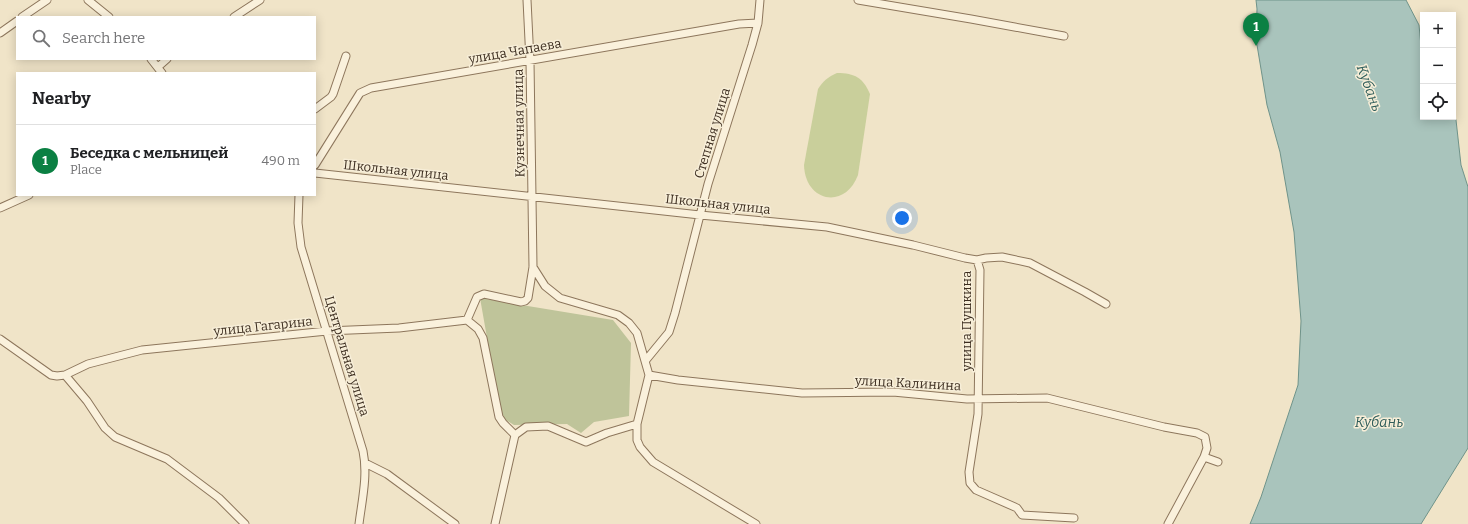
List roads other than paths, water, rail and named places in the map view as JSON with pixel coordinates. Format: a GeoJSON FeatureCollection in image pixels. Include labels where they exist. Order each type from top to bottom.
{"type":"FeatureCollection","features":[{"type":"Feature","properties":{"kind":"street"},"geometry":{"type":"LineString","coordinates":[[23,16],[47,0]]}},
{"type":"Feature","properties":{"kind":"street"},"geometry":{"type":"LineString","coordinates":[[88,0],[108,16]]}},
{"type":"Feature","properties":{"kind":"street"},"geometry":{"type":"LineString","coordinates":[[236,16],[260,0]]}},
{"type":"Feature","properties":{"kind":"street","name":"Кузнечная улица"},"geometry":{"type":"LineString","coordinates":[[467,320],[477,297],[480,295],[484,294],[521,302],[528,298],[533,267],[533,197],[527,0]]}},
{"type":"Feature","properties":{"kind":"street","name":"Степная улица"},"geometry":{"type":"LineString","coordinates":[[646,360],[669,332],[700,215],[758,23],[760,0]]}},
{"type":"Feature","properties":{"kind":"street"},"geometry":{"type":"LineString","coordinates":[[858,0],[963,17],[1064,36]]}},
{"type":"Feature","properties":{"kind":"street"},"geometry":{"type":"LineString","coordinates":[[0,33],[16,22]]}},
{"type":"Feature","properties":{"kind":"street","name":"улица Чапаева"},"geometry":{"type":"LineString","coordinates":[[316,163],[360,93],[372,88],[740,24],[758,23]]}},
{"type":"Feature","properties":{"kind":"street"},"geometry":{"type":"LineString","coordinates":[[316,108],[333,94],[346,56]]}},
{"type":"Feature","properties":{"kind":"street"},"geometry":{"type":"LineString","coordinates":[[152,60],[160,70],[166,60]]}},
{"type":"Feature","properties":{"kind":"street","name":"Школьная улица"},"geometry":{"type":"LineString","coordinates":[[316,173],[700,215],[827,227],[913,244],[977,260],[1002,257],[1030,263],[1106,304]]}},
{"type":"Feature","properties":{"kind":"street"},"geometry":{"type":"LineString","coordinates":[[0,208],[27,196]]}},
{"type":"Feature","properties":{"kind":"street","name":"Центральная улица"},"geometry":{"type":"LineString","coordinates":[[299,196],[298,223],[301,247],[363,451],[365,463],[364,486],[359,524]]}},
{"type":"Feature","properties":{"kind":"street","name":"улица Пушкина"},"geometry":{"type":"LineString","coordinates":[[977,260],[980,270],[978,414],[969,472],[970,483],[976,490],[1017,508],[1022,515],[1074,518]]}},
{"type":"Feature","properties":{"kind":"street"},"geometry":{"type":"LineString","coordinates":[[533,267],[545,286],[560,298],[618,315],[629,323],[637,332],[649,375],[637,424],[637,440],[640,447],[653,462],[756,524]]}},
{"type":"Feature","properties":{"kind":"street"},"geometry":{"type":"LineString","coordinates":[[467,320],[478,329],[483,338],[499,417],[503,423],[516,435]]}},
{"type":"Feature","properties":{"kind":"street","name":"улица Гагарина"},"geometry":{"type":"LineString","coordinates":[[65,375],[88,364],[142,350],[327,331],[399,328],[467,320]]}},
{"type":"Feature","properties":{"kind":"street"},"geometry":{"type":"LineString","coordinates":[[0,339],[51,375],[65,375],[87,401],[105,428],[115,437],[167,459],[218,498],[245,524]]}},
{"type":"Feature","properties":{"kind":"street","name":"улица Калинина"},"geometry":{"type":"LineString","coordinates":[[649,375],[678,380],[802,393],[893,392],[967,399],[1047,398],[1164,427],[1197,433],[1205,437],[1206,448],[1204,457]]}},
{"type":"Feature","properties":{"kind":"street"},"geometry":{"type":"LineString","coordinates":[[495,524],[516,435],[526,428],[548,426],[586,442],[607,433],[637,424]]}},
{"type":"Feature","properties":{"kind":"street"},"geometry":{"type":"LineString","coordinates":[[1168,524],[1204,457],[1218,462]]}},
{"type":"Feature","properties":{"kind":"street"},"geometry":{"type":"LineString","coordinates":[[365,463],[387,474],[455,524]]}},
{"type":"Feature","properties":{"kind":"water","name":"Кубань"},"geometry":{"type":"Polygon","coordinates":[[[1256,0],[1406,0],[1419,25],[1420,120],[1456,120],[1461,165],[1468,187],[1468,448],[1421,524],[1250,524],[1261,497],[1298,385],[1301,321],[1294,232],[1280,152],[1267,105],[1256,39],[1256,0]]]}},
{"type":"Feature","properties":{"kind":"place","name":"Беседка с мельницей"},"geometry":{"type":"Point","coordinates":[1256,46]}}]}
